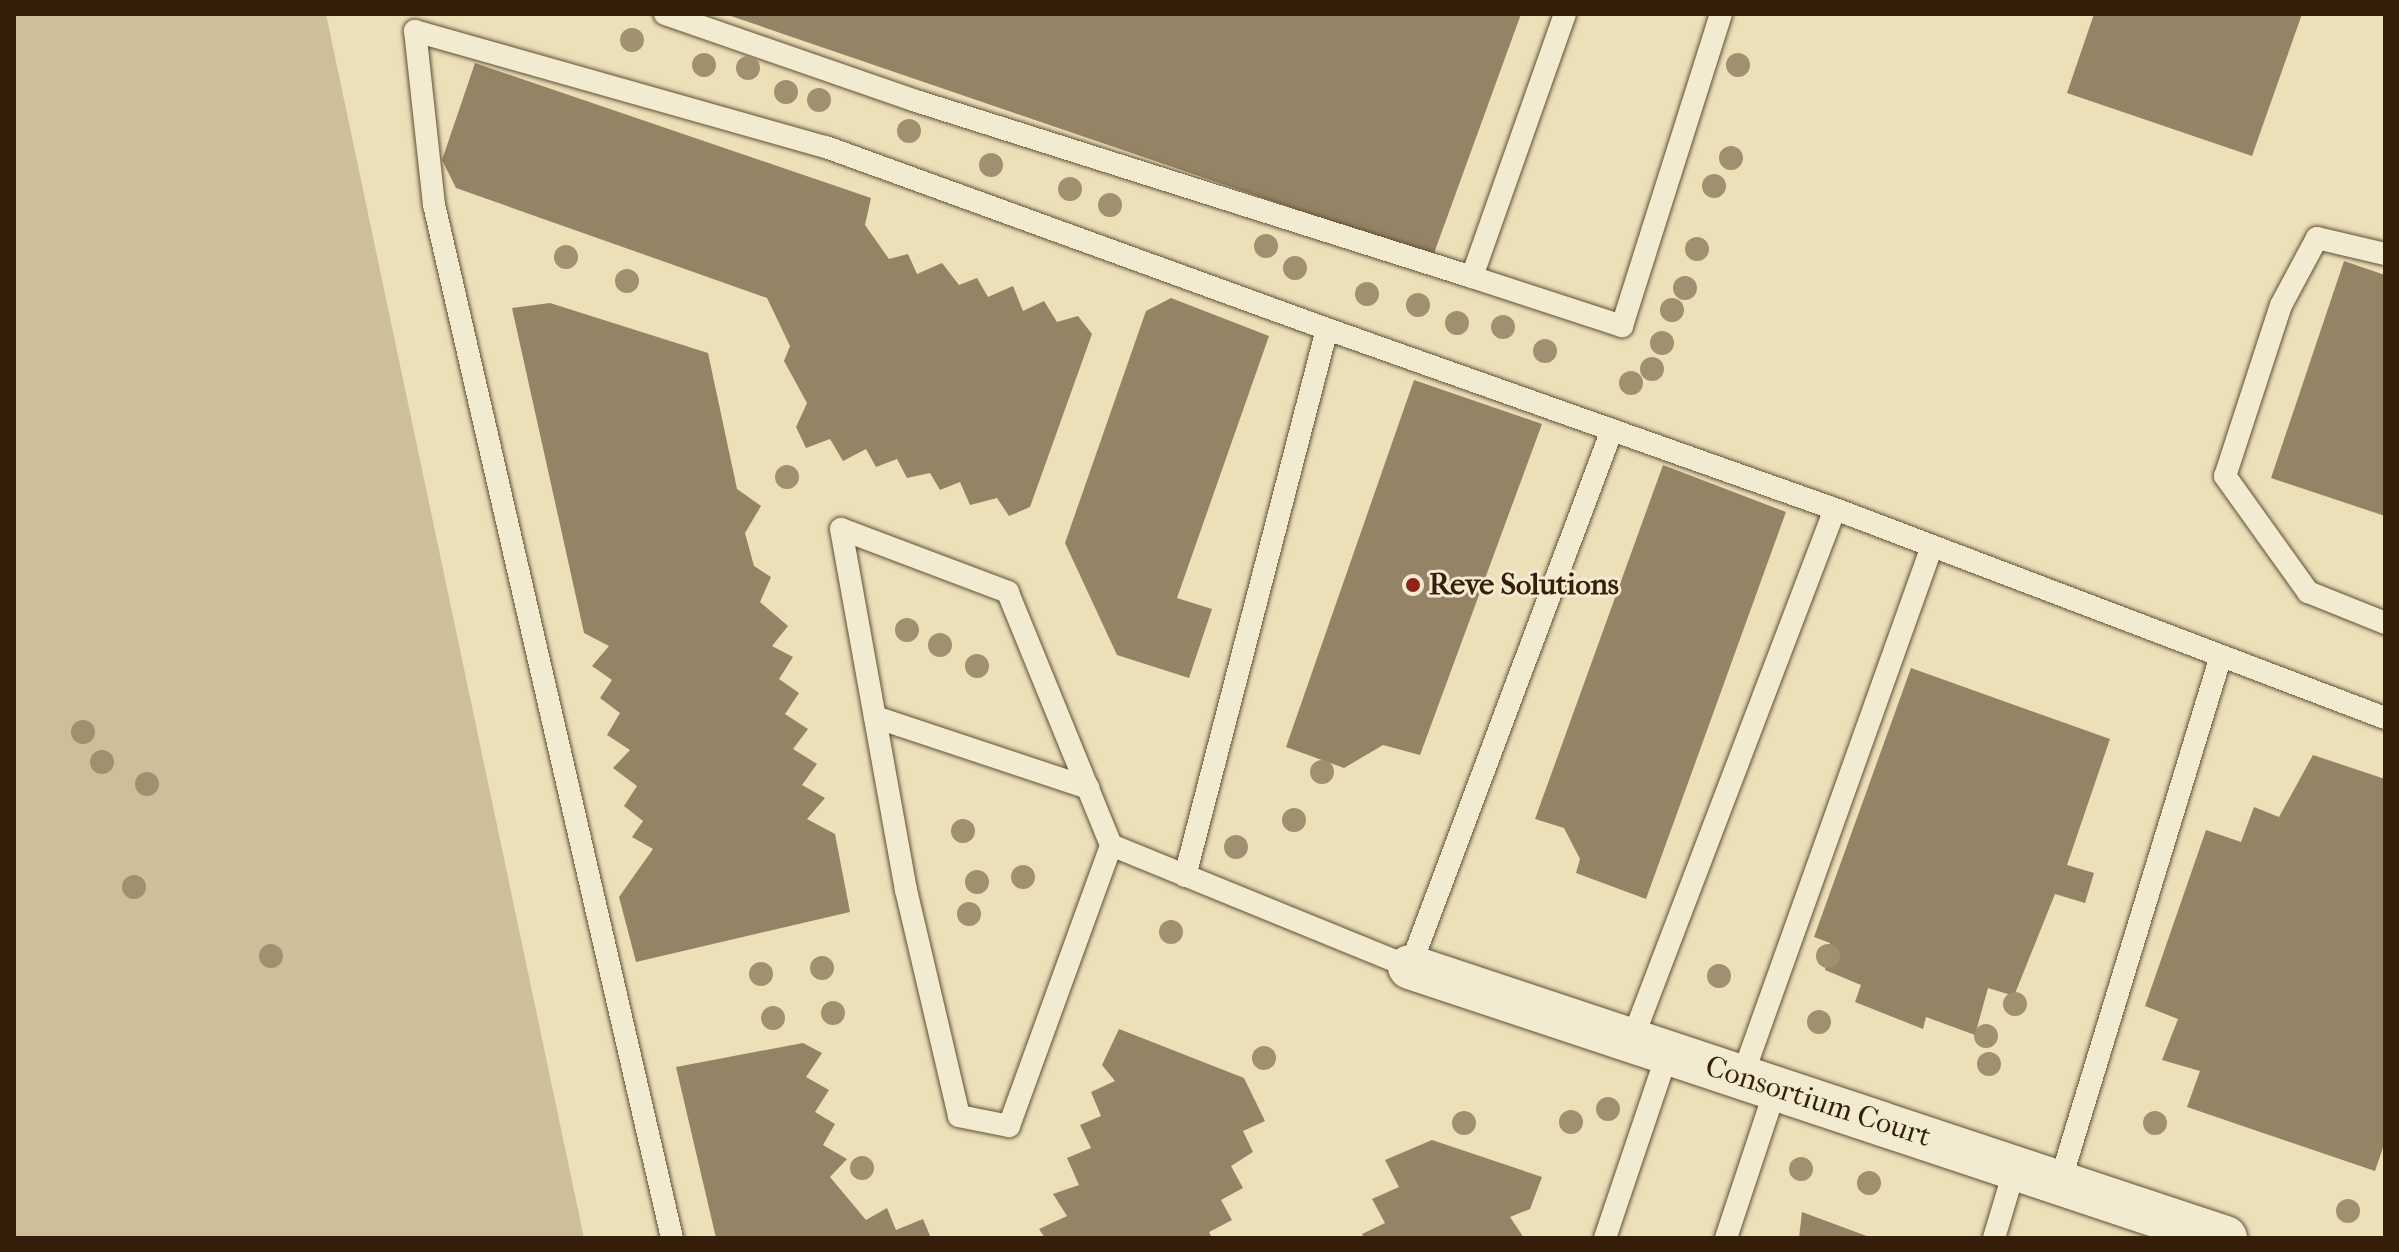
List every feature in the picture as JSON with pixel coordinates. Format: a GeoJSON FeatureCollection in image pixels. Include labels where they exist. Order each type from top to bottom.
{"type":"FeatureCollection","features":[{"type":"Feature","properties":{"kind":"street","name":"Consortium Court"},"geometry":{"type":"LineString","coordinates":[[1410,967],[2225,1238]]}},
{"type":"Feature","properties":{"kind":"lane"},"geometry":{"type":"LineString","coordinates":[[665,14],[913,100],[1622,326],[1721,14]]}},
{"type":"Feature","properties":{"kind":"lane"},"geometry":{"type":"LineString","coordinates":[[1472,277],[1565,14]]}},
{"type":"Feature","properties":{"kind":"lane"},"geometry":{"type":"LineString","coordinates":[[672,1238],[434,205],[415,31],[826,147],[1835,509],[2220,659],[2385,718]]}},
{"type":"Feature","properties":{"kind":"lane"},"geometry":{"type":"LineString","coordinates":[[2385,254],[2317,238],[2281,305],[2225,476],[2308,592],[2385,623]]}},
{"type":"Feature","properties":{"kind":"lane"},"geometry":{"type":"LineString","coordinates":[[1185,876],[1327,329]]}},
{"type":"Feature","properties":{"kind":"lane"},"geometry":{"type":"LineString","coordinates":[[1111,845],[1410,967],[1612,430]]}},
{"type":"Feature","properties":{"kind":"lane"},"geometry":{"type":"LineString","coordinates":[[1605,1238],[1650,1046],[1835,509]]}},
{"type":"Feature","properties":{"kind":"lane"},"geometry":{"type":"LineString","coordinates":[[841,529],[1008,592],[1111,845],[1009,1126],[959,1116],[906,890],[875,717],[841,529]]}},
{"type":"Feature","properties":{"kind":"lane"},"geometry":{"type":"LineString","coordinates":[[1726,1238],[1759,1082],[1932,546]]}},
{"type":"Feature","properties":{"kind":"lane"},"geometry":{"type":"LineString","coordinates":[[2060,1182],[2220,659]]}},
{"type":"Feature","properties":{"kind":"lane"},"geometry":{"type":"LineString","coordinates":[[875,717],[1088,788]]}},
{"type":"Feature","properties":{"kind":"lane"},"geometry":{"type":"LineString","coordinates":[[1994,1238],[2015,1168]]}},
{"type":"Feature","properties":{"kind":"shaded area"},"geometry":{"type":"Polygon","coordinates":[[[14,14],[326,14],[584,1238],[14,1238],[14,14]]]}},
{"type":"Feature","properties":{"kind":"building"},"geometry":{"type":"Polygon","coordinates":[[[725,14],[1521,14],[1433,256],[725,14]]]}},
{"type":"Feature","properties":{"kind":"building"},"geometry":{"type":"Polygon","coordinates":[[[2094,14],[2302,14],[2252,156],[2067,93],[2094,14]]]}},
{"type":"Feature","properties":{"kind":"building"},"geometry":{"type":"Polygon","coordinates":[[[475,63],[871,198],[865,225],[889,259],[908,254],[917,274],[942,263],[959,285],[977,278],[988,297],[1013,286],[1023,311],[1044,301],[1057,322],[1078,316],[1092,334],[1030,507],[1009,516],[997,498],[970,505],[960,482],[940,490],[930,473],[907,478],[897,459],[876,467],[866,449],[843,461],[830,439],[806,448],[796,427],[807,403],[784,361],[790,346],[767,298],[456,188],[442,160],[475,63]]]}},
{"type":"Feature","properties":{"kind":"building"},"geometry":{"type":"Polygon","coordinates":[[[2344,261],[2385,275],[2385,516],[2271,478],[2344,261]]]}},
{"type":"Feature","properties":{"kind":"building"},"geometry":{"type":"Polygon","coordinates":[[[1171,298],[1269,336],[1177,598],[1212,609],[1189,678],[1117,655],[1065,543],[1146,311],[1171,298]]]}},
{"type":"Feature","properties":{"kind":"building"},"geometry":{"type":"Polygon","coordinates":[[[550,303],[708,353],[737,489],[761,506],[745,533],[754,566],[771,577],[760,602],[788,626],[772,646],[793,657],[779,679],[799,693],[785,714],[808,729],[793,749],[817,764],[802,785],[825,798],[807,819],[835,834],[850,912],[636,962],[619,897],[653,849],[632,837],[643,821],[624,806],[637,786],[613,768],[630,750],[607,735],[620,713],[600,698],[612,680],[592,666],[609,646],[584,633],[512,308],[550,303]]]}},
{"type":"Feature","properties":{"kind":"building","name":"Reve Solutions"},"geometry":{"type":"Polygon","coordinates":[[[1414,380],[1542,424],[1420,755],[1383,745],[1344,768],[1286,747],[1414,380]]]}},
{"type":"Feature","properties":{"kind":"building"},"geometry":{"type":"Polygon","coordinates":[[[1663,465],[1786,512],[1646,899],[1576,873],[1580,859],[1564,828],[1535,819],[1663,465]]]}},
{"type":"Feature","properties":{"kind":"building"},"geometry":{"type":"Polygon","coordinates":[[[1911,668],[2110,739],[2067,865],[2094,873],[2085,903],[2055,894],[2014,996],[1988,988],[1975,1035],[1926,1017],[1923,1029],[1855,1002],[1861,985],[1825,970],[1830,943],[1814,937],[1911,668]]]}},
{"type":"Feature","properties":{"kind":"building"},"geometry":{"type":"Polygon","coordinates":[[[2313,755],[2385,779],[2385,1142],[2375,1171],[2187,1107],[2200,1071],[2162,1060],[2178,1019],[2145,1006],[2206,830],[2241,842],[2254,807],[2279,817],[2313,755]]]}},
{"type":"Feature","properties":{"kind":"building"},"geometry":{"type":"Polygon","coordinates":[[[1119,1029],[1244,1078],[1265,1121],[1243,1131],[1253,1152],[1231,1166],[1243,1188],[1221,1200],[1232,1220],[1209,1232],[1212,1238],[1045,1238],[1039,1229],[1067,1216],[1053,1194],[1079,1185],[1067,1158],[1091,1148],[1080,1125],[1101,1116],[1091,1092],[1115,1081],[1102,1065],[1119,1029]]]}},
{"type":"Feature","properties":{"kind":"building"},"geometry":{"type":"Polygon","coordinates":[[[803,1043],[822,1053],[806,1077],[829,1090],[815,1112],[835,1124],[823,1145],[847,1159],[830,1177],[866,1220],[887,1208],[896,1230],[923,1219],[931,1238],[716,1238],[676,1067],[803,1043]]]}},
{"type":"Feature","properties":{"kind":"building"},"geometry":{"type":"Polygon","coordinates":[[[1432,1140],[1542,1177],[1530,1209],[1510,1217],[1524,1238],[1364,1238],[1362,1234],[1385,1223],[1372,1199],[1399,1187],[1385,1160],[1432,1140]]]}},
{"type":"Feature","properties":{"kind":"building"},"geometry":{"type":"Polygon","coordinates":[[[1802,1212],[1872,1238],[1799,1238],[1802,1212]]]}},
{"type":"Feature","properties":{"kind":"place","name":"Reve Solutions"},"geometry":{"type":"Point","coordinates":[1413,585]}}]}
